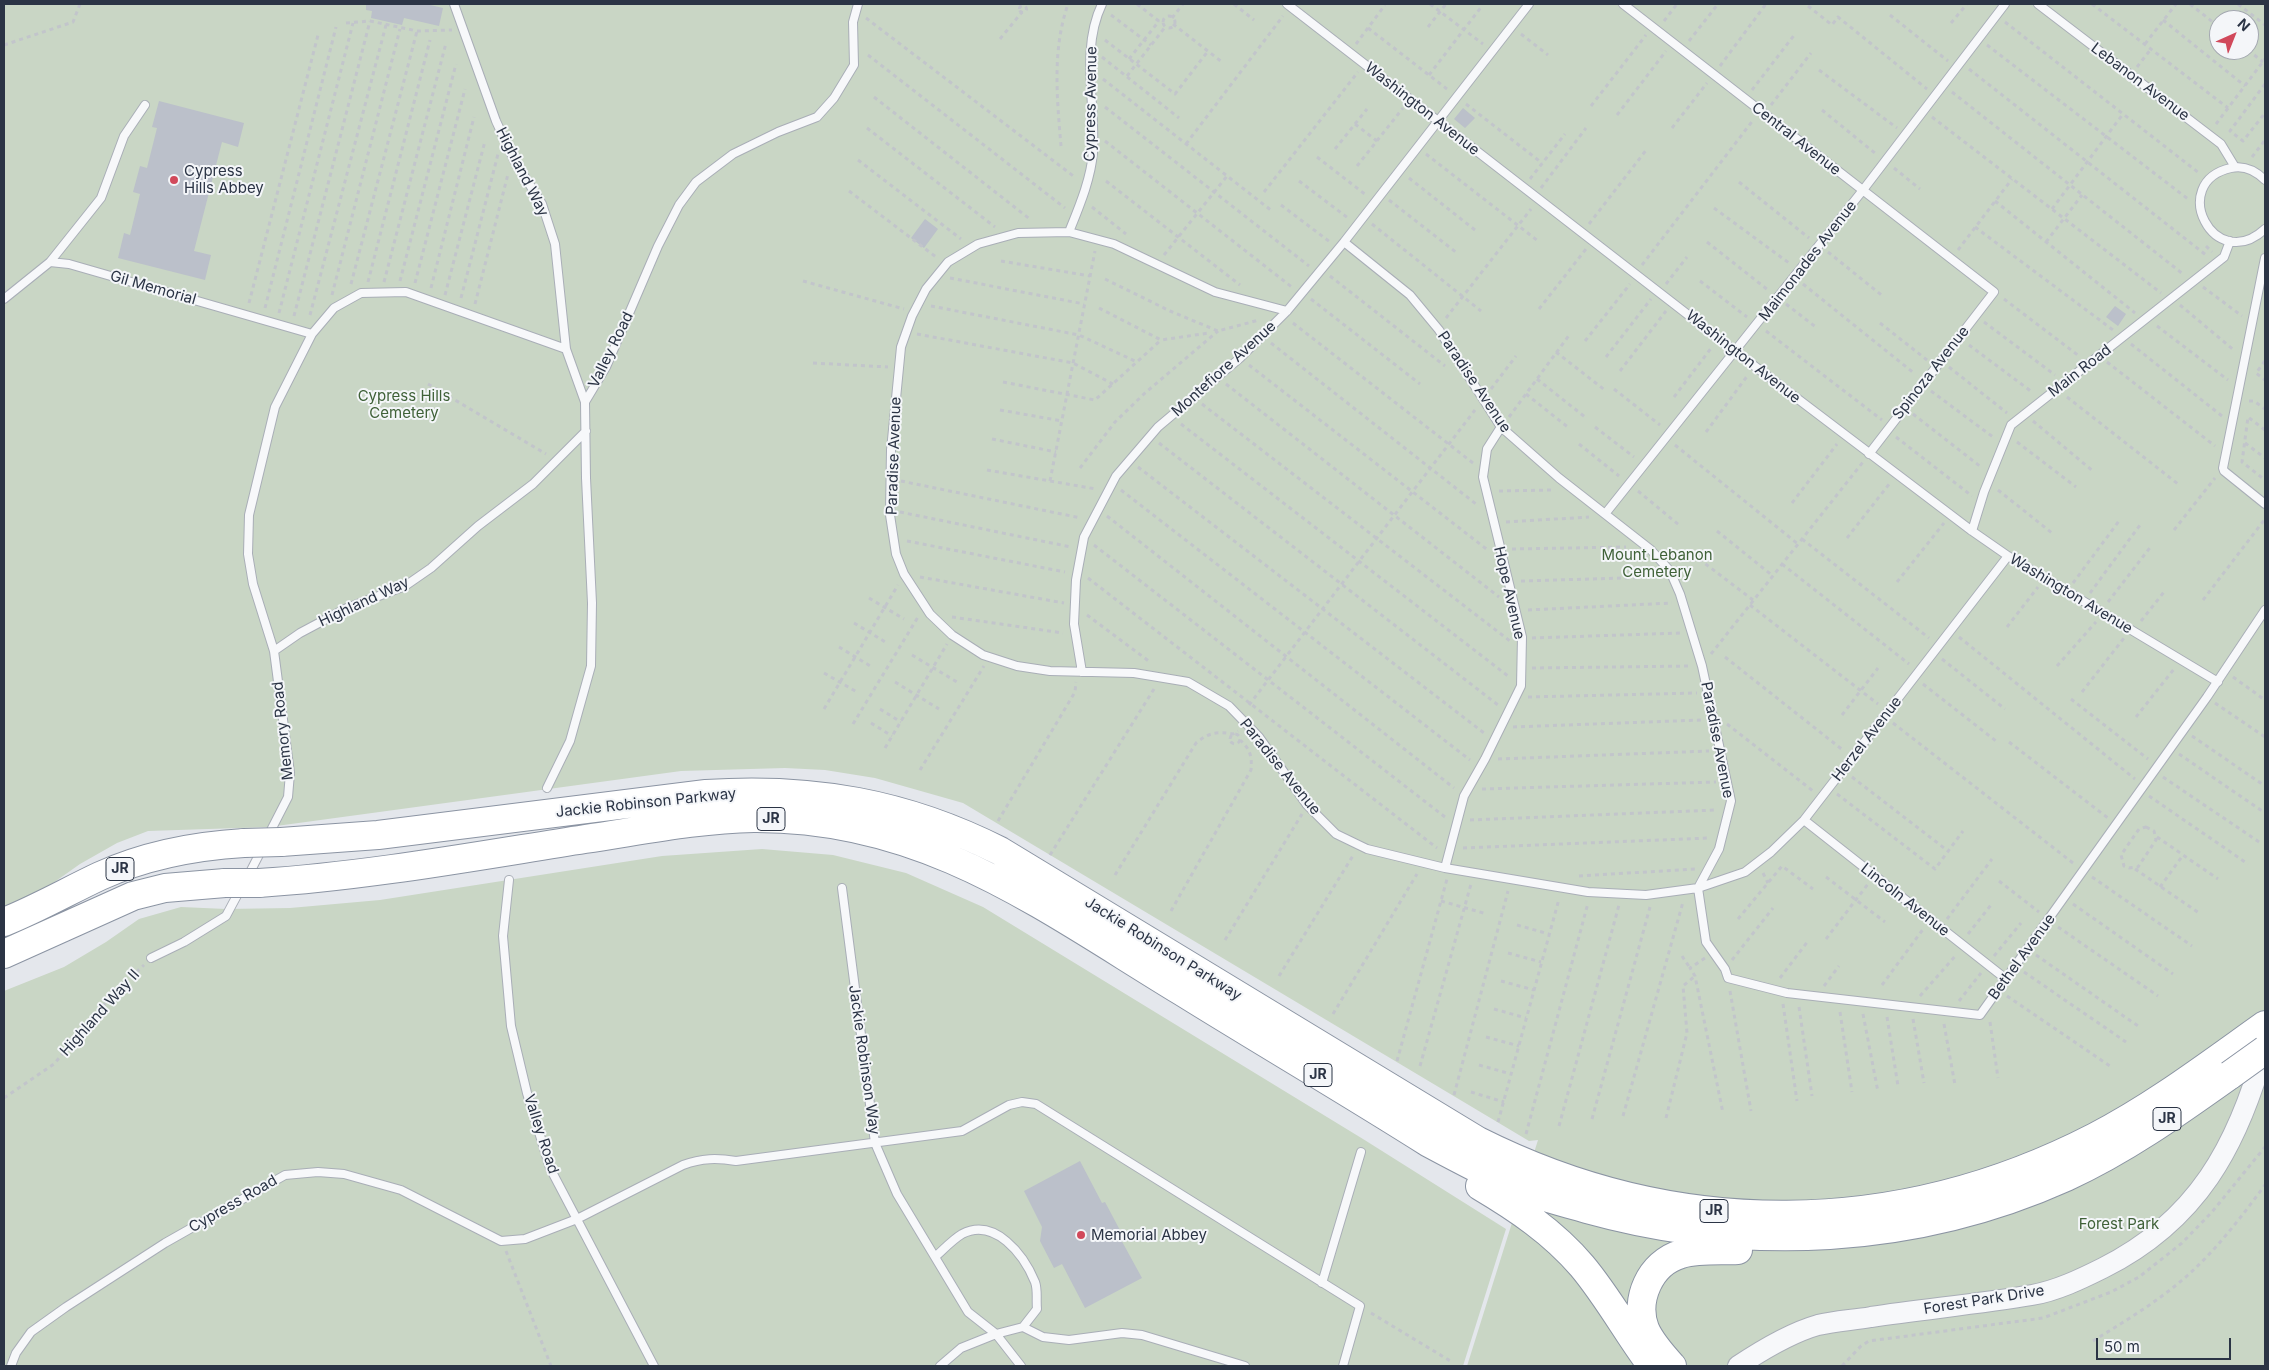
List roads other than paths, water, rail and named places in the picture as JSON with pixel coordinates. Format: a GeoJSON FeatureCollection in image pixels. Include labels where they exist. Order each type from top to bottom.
{"type":"FeatureCollection","features":[{"type":"Feature","properties":{"kind":"highway","name":"Jackie Robinson Parkway"},"geometry":{"type":"LineString","coordinates":[[4,954],[133,896],[165,888],[225,883],[281,842],[378,835],[706,794],[736,792],[820,795],[906,812],[960,832],[1000,851],[1478,1141],[1539,1169],[1634,1199],[1702,1210],[1766,1214],[1837,1213],[1905,1203],[1971,1188],[2031,1166],[2096,1136],[2227,1065],[2265,1049]]}},
{"type":"Feature","properties":{"kind":"highway","name":"Jackie Robinson Parkway"},"geometry":{"type":"LineString","coordinates":[[4,922],[32,911],[101,876],[149,858],[196,847],[252,864],[334,877],[661,827],[730,819],[788,820],[846,826],[875,832],[931,849],[1009,886],[1449,1154],[1515,1186],[1612,1216],[1645,1224],[1709,1233],[1806,1237],[1871,1232],[1937,1220],[2035,1190],[2102,1158],[2171,1116],[2227,1065],[2265,1025]]}},
{"type":"Feature","properties":{"kind":"highway"},"geometry":{"type":"LineString","coordinates":[[1399,1124],[1475,1184],[1519,1210],[1556,1239],[1594,1282],[1628,1334],[1662,1363],[1694,1366]]}},
{"type":"Feature","properties":{"kind":"highway"},"geometry":{"type":"LineString","coordinates":[[1662,1363],[1649,1336],[1642,1310],[1647,1284],[1664,1264],[1680,1255],[1689,1253],[1745,1250],[1806,1237]]}},
{"type":"Feature","properties":{"kind":"highway"},"geometry":{"type":"LineString","coordinates":[[1628,1334],[1634,1366]]}},
{"type":"Feature","properties":{"kind":"street","name":"Forest Park Drive"},"geometry":{"type":"LineString","coordinates":[[1738,1366],[1765,1348],[1818,1325],[2035,1295],[2082,1279],[2126,1256],[2160,1233],[2190,1203],[2225,1155],[2251,1095],[2265,1049]]}},
{"type":"Feature","properties":{"kind":"lane","name":"Highland Way"},"geometry":{"type":"LineString","coordinates":[[454,4],[512,157],[542,204],[555,244],[566,349],[585,402]]}},
{"type":"Feature","properties":{"kind":"lane","name":"Valley Road"},"geometry":{"type":"LineString","coordinates":[[547,788],[570,741],[591,666],[592,603],[585,402],[606,367],[658,246],[680,204],[696,182],[733,154],[778,132],[817,117],[834,98],[854,64],[853,22],[858,4]]}},
{"type":"Feature","properties":{"kind":"lane","name":"Montefiore Avenue"},"geometry":{"type":"LineString","coordinates":[[1080,672],[1075,605],[1077,572],[1084,537],[1110,487],[1150,436],[1240,358],[1302,294],[1529,4]]}},
{"type":"Feature","properties":{"kind":"lane","name":"Central Avenue"},"geometry":{"type":"LineString","coordinates":[[1623,4],[1994,292]]}},
{"type":"Feature","properties":{"kind":"lane","name":"Maimonades Avenue"},"geometry":{"type":"LineString","coordinates":[[1606,515],[1886,161],[2005,4]]}},
{"type":"Feature","properties":{"kind":"lane","name":"Lebanon Avenue"},"geometry":{"type":"LineString","coordinates":[[2038,4],[2221,144],[2235,167]]}},
{"type":"Feature","properties":{"kind":"lane","name":"Washington Avenue"},"geometry":{"type":"LineString","coordinates":[[1289,5],[1672,303],[1972,531],[2008,556],[2218,682]]}},
{"type":"Feature","properties":{"kind":"lane","name":"Cypress Avenue"},"geometry":{"type":"LineString","coordinates":[[1069,232],[1086,186],[1093,153],[1090,48],[1101,6]]}},
{"type":"Feature","properties":{"kind":"lane"},"geometry":{"type":"LineString","coordinates":[[4,298],[50,262],[101,198],[124,136],[145,105]]}},
{"type":"Feature","properties":{"kind":"lane"},"geometry":{"type":"LineString","coordinates":[[2265,180],[2260,174],[2235,167],[2223,170],[2209,180],[2200,196],[2202,219],[2209,230],[2218,237],[2230,241],[2250,240],[2265,229]]}},
{"type":"Feature","properties":{"kind":"lane","name":"Paradise Avenue"},"geometry":{"type":"LineString","coordinates":[[1285,313],[1215,292],[1156,266],[1114,244],[1069,232],[1018,233],[978,244],[946,265],[918,304],[906,332],[895,397],[890,510],[896,554],[904,574],[924,606],[952,635],[989,657],[1017,666],[1050,671],[1134,673],[1188,682],[1229,706],[1259,737],[1307,805],[1336,834],[1367,849],[1447,868],[1591,892],[1653,894],[1698,888],[1719,849],[1731,801],[1722,750],[1702,666],[1670,571],[1646,547],[1501,427],[1438,329],[1410,295],[1341,246]]}},
{"type":"Feature","properties":{"kind":"lane","name":"Main Road"},"geometry":{"type":"LineString","coordinates":[[1972,531],[1987,482],[2011,425],[2099,356],[2120,335],[2147,318],[2224,257],[2230,241]]}},
{"type":"Feature","properties":{"kind":"lane"},"geometry":{"type":"LineString","coordinates":[[2265,258],[2223,468],[2224,471],[2265,504]]}},
{"type":"Feature","properties":{"kind":"lane","name":"Gil Memorial"},"geometry":{"type":"LineString","coordinates":[[50,262],[69,264],[309,333]]}},
{"type":"Feature","properties":{"kind":"lane","name":"Memory Road"},"geometry":{"type":"LineString","coordinates":[[252,864],[288,797],[290,773],[274,650],[253,584],[248,554],[249,515],[275,407],[309,333],[334,308],[347,301],[366,293],[398,292],[428,300],[566,349]]}},
{"type":"Feature","properties":{"kind":"lane","name":"Spinoza Avenue"},"geometry":{"type":"LineString","coordinates":[[1869,454],[1994,292]]}},
{"type":"Feature","properties":{"kind":"lane","name":"Hope Avenue"},"geometry":{"type":"LineString","coordinates":[[1447,868],[1456,822],[1465,792],[1485,759],[1521,686],[1522,638],[1492,519],[1484,471],[1488,449],[1501,427]]}},
{"type":"Feature","properties":{"kind":"lane","name":"Highland Way"},"geometry":{"type":"LineString","coordinates":[[274,650],[300,632],[346,608],[405,586],[431,568],[558,461],[586,431]]}},
{"type":"Feature","properties":{"kind":"lane","name":"Herzel Avenue"},"geometry":{"type":"LineString","coordinates":[[1698,888],[1745,872],[1771,852],[1804,820],[2008,556]]}},
{"type":"Feature","properties":{"kind":"lane","name":"Bethel Avenue"},"geometry":{"type":"LineString","coordinates":[[1698,888],[1706,942],[1725,969],[1728,978],[1797,994],[1980,1015],[2218,682],[2265,610]]}},
{"type":"Feature","properties":{"kind":"lane","name":"Lincoln Avenue"},"geometry":{"type":"LineString","coordinates":[[1804,820],[2006,979]]}},
{"type":"Feature","properties":{"kind":"lane","name":"Highland Way II"},"geometry":{"type":"LineString","coordinates":[[151,958],[184,942],[226,916],[252,864]]}},
{"type":"Feature","properties":{"kind":"lane","name":"Valley Road"},"geometry":{"type":"LineString","coordinates":[[509,880],[503,936],[511,1026],[527,1093],[550,1168],[654,1366]]}},
{"type":"Feature","properties":{"kind":"lane","name":"Jackie Robinson Way"},"geometry":{"type":"LineString","coordinates":[[842,888],[875,1143],[897,1194],[968,1312],[996,1334],[1021,1366]]}},
{"type":"Feature","properties":{"kind":"lane"},"geometry":{"type":"LineString","coordinates":[[577,1219],[684,1164],[699,1159],[716,1158],[736,1161],[962,1131],[1009,1105],[1022,1102],[1036,1104],[1360,1306],[1343,1366]]}},
{"type":"Feature","properties":{"kind":"lane"},"geometry":{"type":"LineString","coordinates":[[1322,1283],[1361,1152]]}},
{"type":"Feature","properties":{"kind":"lane","name":"Cypress Road"},"geometry":{"type":"LineString","coordinates":[[11,1366],[16,1353],[31,1332],[66,1307],[165,1243],[285,1175],[318,1172],[344,1174],[401,1190],[502,1241],[525,1239],[577,1219]]}},
{"type":"Feature","properties":{"kind":"lane"},"geometry":{"type":"LineString","coordinates":[[934,1257],[963,1234],[984,1230],[1006,1239],[1023,1258],[1036,1284],[1037,1309],[1023,1327],[996,1334],[961,1348],[940,1366]]}},
{"type":"Feature","properties":{"kind":"lane"},"geometry":{"type":"LineString","coordinates":[[1023,1327],[1043,1337],[1069,1340],[1122,1333],[1142,1335],[1245,1366]]}},
{"type":"Feature","properties":{"kind":"place","name":"Cypress Hills Abbey"},"geometry":{"type":"Point","coordinates":[174,180]}},
{"type":"Feature","properties":{"kind":"place","name":"Memorial Abbey"},"geometry":{"type":"Point","coordinates":[1081,1235]}},
{"type":"Feature","properties":{"kind":"park label","name":"Cypress Hills Cemetery"},"geometry":{"type":"Point","coordinates":[404,404]}},
{"type":"Feature","properties":{"kind":"park label","name":"Mount Lebanon Cemetery"},"geometry":{"type":"Point","coordinates":[1657,564]}},
{"type":"Feature","properties":{"kind":"park label","name":"Forest Park"},"geometry":{"type":"Point","coordinates":[2119,1224]}}]}
